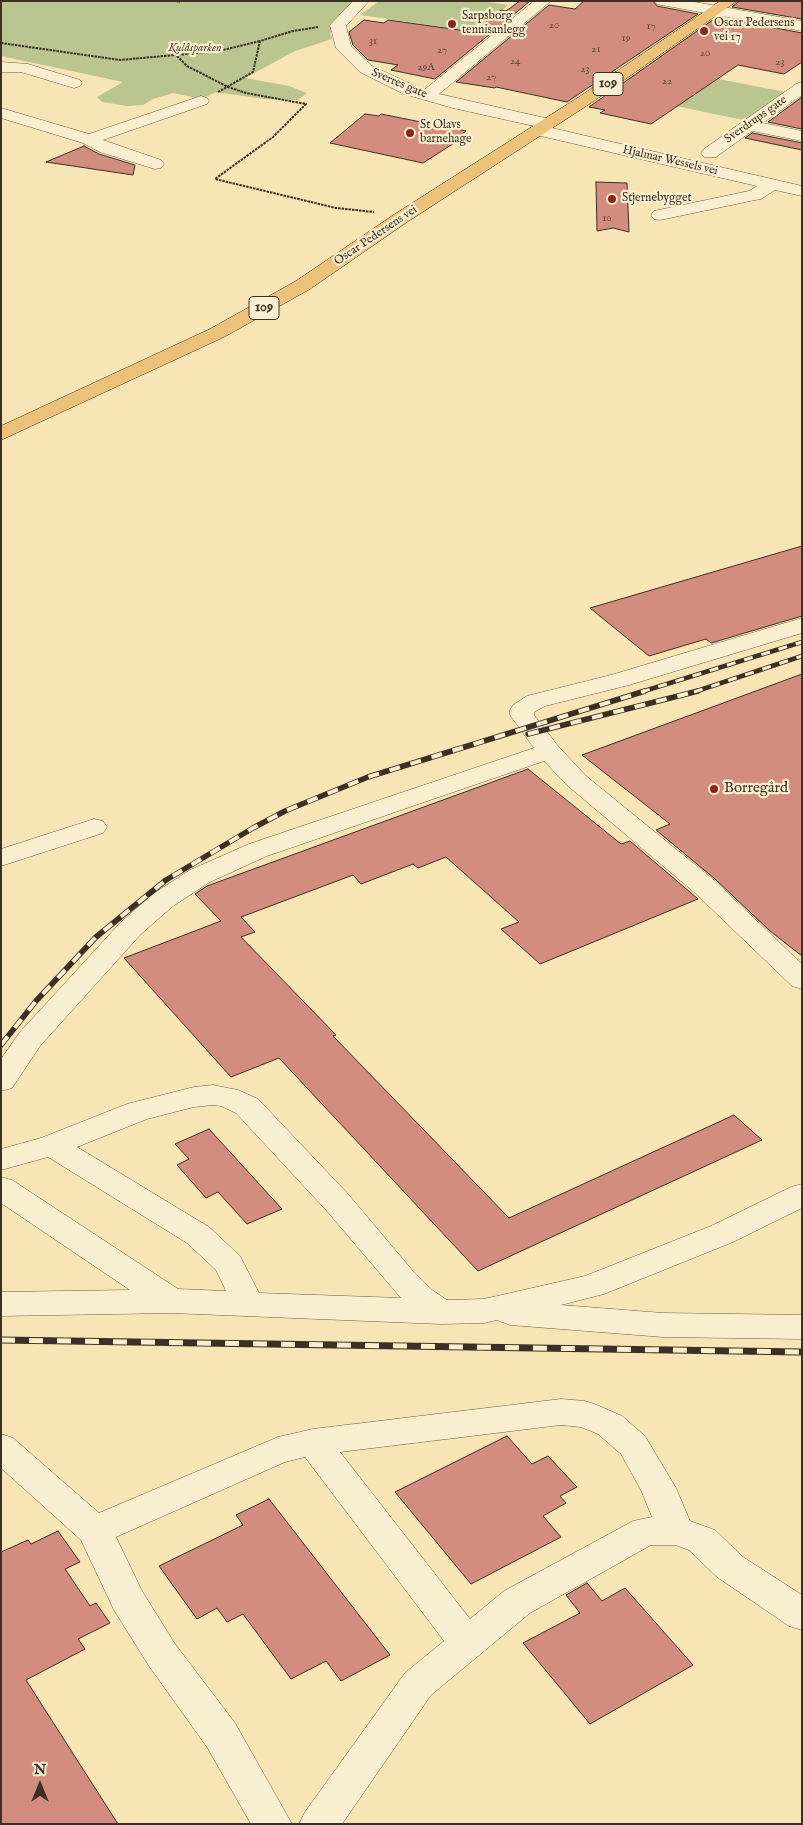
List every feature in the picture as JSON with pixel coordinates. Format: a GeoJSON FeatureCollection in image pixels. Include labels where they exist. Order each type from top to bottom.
{"type":"FeatureCollection","features":[{"type":"Feature","properties":{"kind":"main road","name":"Oscar Pedersens vei"},"geometry":{"type":"LineString","coordinates":[[1,434],[246,318],[303,285],[401,218],[542,127],[730,1]]}},
{"type":"Feature","properties":{"kind":"street"},"geometry":{"type":"LineString","coordinates":[[338,25],[362,1]]}},
{"type":"Feature","properties":{"kind":"street"},"geometry":{"type":"LineString","coordinates":[[427,96],[544,1]]}},
{"type":"Feature","properties":{"kind":"street"},"geometry":{"type":"LineString","coordinates":[[662,1],[802,26]]}},
{"type":"Feature","properties":{"kind":"street","name":"Sverres gate"},"geometry":{"type":"LineString","coordinates":[[338,25],[344,48],[366,69],[395,84],[427,96],[542,127]]}},
{"type":"Feature","properties":{"kind":"street"},"geometry":{"type":"LineString","coordinates":[[1,67],[22,67],[74,83]]}},
{"type":"Feature","properties":{"kind":"street","name":"Sverdrups gate"},"geometry":{"type":"LineString","coordinates":[[710,153],[748,125],[798,94]]}},
{"type":"Feature","properties":{"kind":"street"},"geometry":{"type":"LineString","coordinates":[[89,139],[201,101]]}},
{"type":"Feature","properties":{"kind":"street"},"geometry":{"type":"LineString","coordinates":[[1,113],[58,132],[89,139],[106,148],[155,164]]}},
{"type":"Feature","properties":{"kind":"street"},"geometry":{"type":"LineString","coordinates":[[748,125],[802,136]]}},
{"type":"Feature","properties":{"kind":"street","name":"Hjalmar Wessels vei"},"geometry":{"type":"LineString","coordinates":[[542,127],[802,191]]}},
{"type":"Feature","properties":{"kind":"street"},"geometry":{"type":"LineString","coordinates":[[660,215],[755,195],[772,184]]}},
{"type":"Feature","properties":{"kind":"street"},"geometry":{"type":"LineString","coordinates":[[802,625],[620,680],[556,696],[525,707],[522,710],[522,715],[560,765],[594,796],[704,886],[802,980]]}},
{"type":"Feature","properties":{"kind":"street"},"geometry":{"type":"LineString","coordinates":[[1,1081],[36,1032],[131,928],[163,900],[200,876],[258,850],[549,751]]}},
{"type":"Feature","properties":{"kind":"street"},"geometry":{"type":"LineString","coordinates":[[1,858],[94,827]]}},
{"type":"Feature","properties":{"kind":"street"},"geometry":{"type":"LineString","coordinates":[[1,1160],[52,1145],[138,1111],[194,1097],[213,1095],[227,1097],[247,1106],[337,1202],[400,1278],[420,1298],[441,1312]]}},
{"type":"Feature","properties":{"kind":"street"},"geometry":{"type":"LineString","coordinates":[[52,1145],[198,1235],[229,1264],[248,1304]]}},
{"type":"Feature","properties":{"kind":"street"},"geometry":{"type":"LineString","coordinates":[[1,1188],[171,1301]]}},
{"type":"Feature","properties":{"kind":"street"},"geometry":{"type":"LineString","coordinates":[[484,1311],[592,1286],[722,1234],[802,1195]]}},
{"type":"Feature","properties":{"kind":"street"},"geometry":{"type":"LineString","coordinates":[[1,1304],[171,1301],[441,1312],[484,1311],[663,1326],[802,1326]]}},
{"type":"Feature","properties":{"kind":"street"},"geometry":{"type":"LineString","coordinates":[[95,1531],[278,1450],[313,1442],[561,1412],[585,1414],[610,1425],[632,1445],[658,1488],[676,1531]]}},
{"type":"Feature","properties":{"kind":"street"},"geometry":{"type":"LineString","coordinates":[[313,1442],[467,1643]]}},
{"type":"Feature","properties":{"kind":"street"},"geometry":{"type":"LineString","coordinates":[[1,1447],[95,1531],[127,1599],[162,1655],[221,1735],[272,1824]]}},
{"type":"Feature","properties":{"kind":"street"},"geometry":{"type":"LineString","coordinates":[[319,1824],[418,1684],[517,1602],[646,1531],[676,1531],[702,1540],[730,1567],[802,1615]]}},
{"type":"Feature","properties":{"kind":"path"},"geometry":{"type":"LineString","coordinates":[[176,1],[180,2]]}},
{"type":"Feature","properties":{"kind":"path"},"geometry":{"type":"LineString","coordinates":[[1,43],[120,60],[177,56],[245,46],[293,31],[338,25]]}},
{"type":"Feature","properties":{"kind":"path"},"geometry":{"type":"LineString","coordinates":[[201,101],[253,72],[260,42]]}},
{"type":"Feature","properties":{"kind":"path"},"geometry":{"type":"LineString","coordinates":[[177,56],[186,66],[228,87],[246,93],[306,104],[273,137],[215,179],[336,208],[379,212],[401,218]]}},
{"type":"Feature","properties":{"kind":"green space","name":"Kulåsparken"},"geometry":{"type":"Polygon","coordinates":[[[1,1],[357,1],[330,33],[332,39],[295,51],[245,78],[289,86],[307,93],[298,100],[265,99],[216,92],[201,99],[173,93],[153,99],[143,105],[127,106],[102,102],[97,97],[123,82],[1,56],[1,1]]]}},
{"type":"Feature","properties":{"kind":"green space","name":"Sarpsborg tennisanlegg"},"geometry":{"type":"Polygon","coordinates":[[[379,1],[481,1],[508,5],[477,32],[360,15],[379,1]]]}},
{"type":"Feature","properties":{"kind":"green space"},"geometry":{"type":"Polygon","coordinates":[[[718,79],[786,92],[753,122],[676,106],[718,79]]]}},
{"type":"Feature","properties":{"kind":"building"},"geometry":{"type":"Polygon","coordinates":[[[520,1],[529,2],[435,79],[391,70],[398,65],[368,60],[353,45],[349,32],[364,20],[384,23],[388,20],[473,32],[501,10],[506,11],[520,1]]]}},
{"type":"Feature","properties":{"kind":"building"},"geometry":{"type":"Polygon","coordinates":[[[584,1],[653,1],[657,6],[698,14],[567,102],[496,87],[456,82],[549,5],[575,9],[584,1]]]}},
{"type":"Feature","properties":{"kind":"building"},"geometry":{"type":"Polygon","coordinates":[[[739,1],[802,1],[802,19],[732,7],[739,1]]]}},
{"type":"Feature","properties":{"kind":"building"},"geometry":{"type":"Polygon","coordinates":[[[717,17],[802,33],[802,62],[784,74],[738,65],[651,124],[600,113],[605,110],[589,107],[717,17]]]}},
{"type":"Feature","properties":{"kind":"building"},"geometry":{"type":"Polygon","coordinates":[[[802,97],[802,129],[768,122],[802,97]]]}},
{"type":"Feature","properties":{"kind":"building"},"geometry":{"type":"Polygon","coordinates":[[[365,114],[379,116],[381,114],[466,131],[458,137],[462,138],[423,163],[330,143],[365,114]]]}},
{"type":"Feature","properties":{"kind":"building"},"geometry":{"type":"Polygon","coordinates":[[[752,133],[802,143],[802,150],[745,138],[752,133]]]}},
{"type":"Feature","properties":{"kind":"building"},"geometry":{"type":"Polygon","coordinates":[[[84,146],[99,154],[135,165],[133,175],[46,162],[84,146]]]}},
{"type":"Feature","properties":{"kind":"building"},"geometry":{"type":"Polygon","coordinates":[[[596,182],[627,183],[629,232],[613,228],[597,231],[596,182]]]}},
{"type":"Feature","properties":{"kind":"building"},"geometry":{"type":"Polygon","coordinates":[[[802,546],[802,616],[711,643],[706,639],[649,656],[590,608],[802,546]]]}},
{"type":"Feature","properties":{"kind":"building","name":"Borregård"},"geometry":{"type":"Polygon","coordinates":[[[802,674],[802,956],[770,931],[715,879],[656,830],[670,824],[582,755],[802,674]]]}},
{"type":"Feature","properties":{"kind":"building"},"geometry":{"type":"Polygon","coordinates":[[[528,769],[621,844],[630,841],[698,899],[540,964],[501,929],[519,922],[446,857],[418,868],[413,864],[361,884],[353,875],[241,917],[255,932],[241,937],[336,1035],[333,1036],[509,1218],[734,1115],[762,1140],[478,1271],[279,1058],[231,1077],[124,958],[221,921],[195,894],[207,886],[528,769]]]}},
{"type":"Feature","properties":{"kind":"building"},"geometry":{"type":"Polygon","coordinates":[[[209,1129],[282,1209],[247,1224],[218,1192],[206,1198],[177,1165],[189,1159],[175,1144],[209,1129]]]}},
{"type":"Feature","properties":{"kind":"building"},"geometry":{"type":"Polygon","coordinates":[[[507,1436],[532,1464],[548,1456],[577,1487],[560,1496],[566,1503],[543,1516],[561,1537],[471,1584],[395,1492],[507,1436]]]}},
{"type":"Feature","properties":{"kind":"building"},"geometry":{"type":"Polygon","coordinates":[[[269,1499],[390,1655],[341,1681],[326,1661],[291,1679],[243,1614],[227,1622],[217,1608],[197,1619],[159,1566],[243,1525],[236,1515],[269,1499]]]}},
{"type":"Feature","properties":{"kind":"building"},"geometry":{"type":"Polygon","coordinates":[[[58,1531],[80,1562],[65,1569],[90,1606],[96,1603],[110,1623],[78,1639],[85,1649],[26,1680],[118,1824],[1,1824],[1,1552],[28,1540],[31,1544],[58,1531]]]}},
{"type":"Feature","properties":{"kind":"building"},"geometry":{"type":"Polygon","coordinates":[[[587,1583],[602,1601],[625,1588],[693,1665],[590,1724],[523,1643],[580,1613],[566,1595],[587,1583]]]}},
{"type":"Feature","properties":{"kind":"railway"},"geometry":{"type":"LineString","coordinates":[[641,692],[802,642]]}},
{"type":"Feature","properties":{"kind":"railway"},"geometry":{"type":"LineString","coordinates":[[694,692],[802,656]]}},
{"type":"Feature","properties":{"kind":"railway"},"geometry":{"type":"LineString","coordinates":[[1,1045],[36,1001],[96,937],[166,880],[253,828],[285,811],[368,777],[645,691]]}},
{"type":"Feature","properties":{"kind":"railway"},"geometry":{"type":"LineString","coordinates":[[528,734],[698,691]]}},
{"type":"Feature","properties":{"kind":"railway"},"geometry":{"type":"LineString","coordinates":[[1,1340],[802,1352]]}},
{"type":"Feature","properties":{"kind":"place","name":"Sarpsborg tennisanlegg"},"geometry":{"type":"Point","coordinates":[452,24]}},
{"type":"Feature","properties":{"kind":"place","name":"Oscar Pedersens vei 17"},"geometry":{"type":"Point","coordinates":[704,31]}},
{"type":"Feature","properties":{"kind":"place","name":"St Olavs barnehage"},"geometry":{"type":"Point","coordinates":[410,133]}},
{"type":"Feature","properties":{"kind":"place","name":"Stjernebygget"},"geometry":{"type":"Point","coordinates":[612,199]}},
{"type":"Feature","properties":{"kind":"place","name":"Borregård"},"geometry":{"type":"Point","coordinates":[714,789]}}]}
